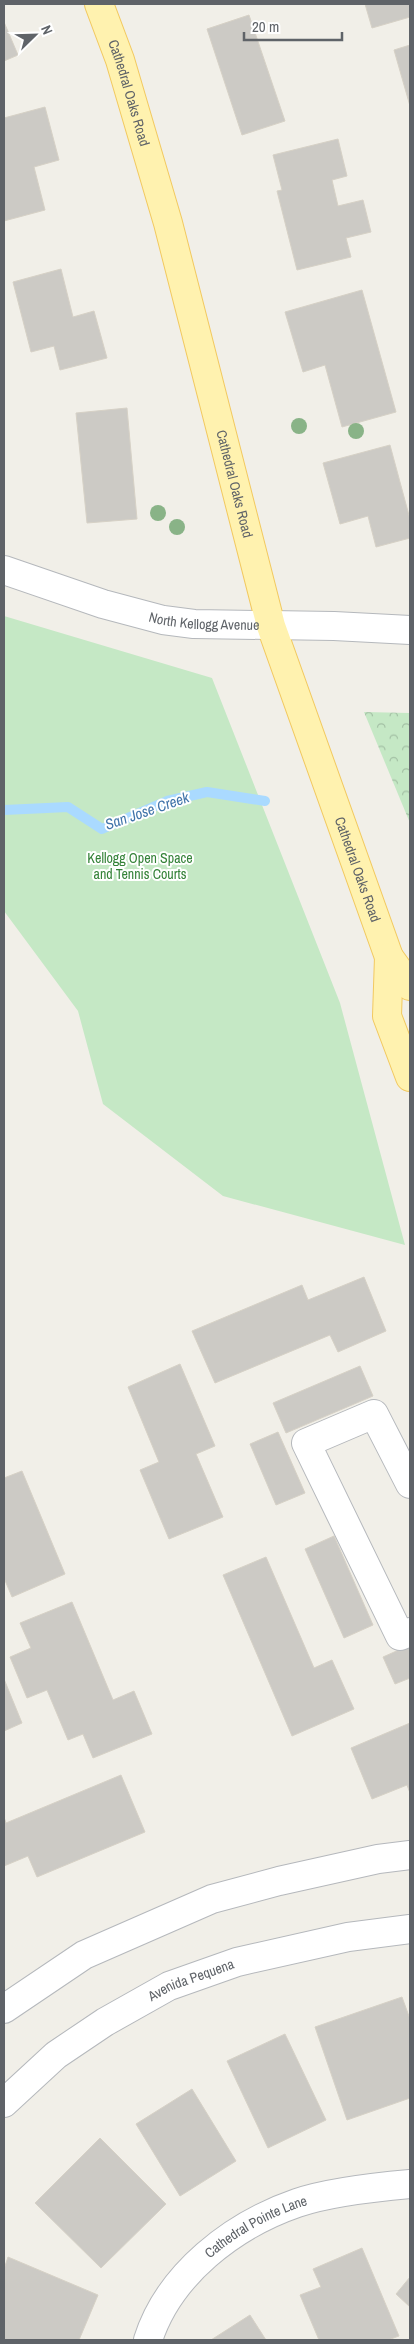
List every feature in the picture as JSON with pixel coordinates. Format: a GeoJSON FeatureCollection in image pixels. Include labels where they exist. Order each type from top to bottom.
{"type":"FeatureCollection","features":[{"type":"Feature","properties":{"kind":"main road","name":"Cathedral Oaks Road"},"geometry":{"type":"LineString","coordinates":[[99,4],[120,60],[168,222],[271,626],[389,957],[410,986]]}},
{"type":"Feature","properties":{"kind":"main road","name":"Cathedral Oaks Road"},"geometry":{"type":"LineString","coordinates":[[389,957],[387,1016],[410,1077]]}},
{"type":"Feature","properties":{"kind":"street","name":"North Kellogg Avenue"},"geometry":{"type":"LineString","coordinates":[[4,570],[103,604],[164,620],[194,624],[334,626],[410,630]]}},
{"type":"Feature","properties":{"kind":"street"},"geometry":{"type":"LineString","coordinates":[[410,1484],[374,1414],[306,1443],[400,1636],[410,1632]]}},
{"type":"Feature","properties":{"kind":"street"},"geometry":{"type":"LineString","coordinates":[[4,2008],[84,1955],[212,1900],[279,1881],[378,1859],[410,1854]]}},
{"type":"Feature","properties":{"kind":"street","name":"Avenida Pequena"},"geometry":{"type":"LineString","coordinates":[[4,2103],[56,2055],[105,2022],[169,1986],[237,1962],[348,1938],[410,1929]]}},
{"type":"Feature","properties":{"kind":"street","name":"Cathedral Pointe Lane"},"geometry":{"type":"LineString","coordinates":[[148,2340],[152,2327],[179,2282],[217,2246],[256,2221],[298,2203],[376,2187],[410,2184]]}},
{"type":"Feature","properties":{"kind":"green space","name":"Kellogg Open Space and Tennis Courts"},"geometry":{"type":"Polygon","coordinates":[[[4,616],[212,678],[340,1003],[405,1245],[223,1196],[103,1104],[78,1011],[4,911],[4,616]]]}},
{"type":"Feature","properties":{"kind":"green space"},"geometry":{"type":"Polygon","coordinates":[[[364,712],[410,713],[410,823],[364,712]]]}},
{"type":"Feature","properties":{"kind":"building"},"geometry":{"type":"Polygon","coordinates":[[[365,4],[410,4],[410,17],[372,28],[365,4]]]}},
{"type":"Feature","properties":{"kind":"building"},"geometry":{"type":"Polygon","coordinates":[[[249,15],[285,121],[242,135],[207,29],[249,15]]]}},
{"type":"Feature","properties":{"kind":"building"},"geometry":{"type":"Polygon","coordinates":[[[4,22],[18,55],[4,61],[4,22]]]}},
{"type":"Feature","properties":{"kind":"building"},"geometry":{"type":"Polygon","coordinates":[[[410,45],[410,106],[394,50],[410,45]]]}},
{"type":"Feature","properties":{"kind":"building"},"geometry":{"type":"Polygon","coordinates":[[[45,107],[59,160],[34,167],[45,210],[4,221],[4,118],[45,107]]]}},
{"type":"Feature","properties":{"kind":"building"},"geometry":{"type":"Polygon","coordinates":[[[338,139],[347,176],[332,180],[338,206],[363,200],[371,232],[346,238],[351,257],[297,270],[277,191],[282,190],[273,155],[338,139]]]}},
{"type":"Feature","properties":{"kind":"building"},"geometry":{"type":"Polygon","coordinates":[[[61,269],[73,317],[94,311],[107,358],[60,370],[54,346],[31,352],[13,282],[61,269]]]}},
{"type":"Feature","properties":{"kind":"building"},"geometry":{"type":"Polygon","coordinates":[[[362,290],[396,412],[342,427],[325,365],[303,372],[285,312],[362,290]]]}},
{"type":"Feature","properties":{"kind":"building"},"geometry":{"type":"Polygon","coordinates":[[[127,408],[137,519],[87,523],[76,413],[127,408]]]}},
{"type":"Feature","properties":{"kind":"building"},"geometry":{"type":"Polygon","coordinates":[[[390,445],[410,519],[410,538],[376,547],[368,516],[340,524],[323,463],[390,445]]]}},
{"type":"Feature","properties":{"kind":"building"},"geometry":{"type":"Polygon","coordinates":[[[364,1277],[386,1331],[338,1352],[330,1335],[215,1383],[192,1331],[302,1285],[308,1300],[364,1277]]]}},
{"type":"Feature","properties":{"kind":"building"},"geometry":{"type":"Polygon","coordinates":[[[180,1364],[215,1446],[196,1454],[223,1517],[169,1539],[140,1470],[159,1462],[128,1387],[180,1364]]]}},
{"type":"Feature","properties":{"kind":"building"},"geometry":{"type":"Polygon","coordinates":[[[360,1366],[373,1396],[286,1433],[273,1403],[360,1366]]]}},
{"type":"Feature","properties":{"kind":"building"},"geometry":{"type":"Polygon","coordinates":[[[278,1432],[305,1493],[276,1505],[250,1444],[278,1432]]]}},
{"type":"Feature","properties":{"kind":"building"},"geometry":{"type":"Polygon","coordinates":[[[22,1471],[65,1574],[12,1597],[4,1578],[4,1478],[22,1471]]]}},
{"type":"Feature","properties":{"kind":"building"},"geometry":{"type":"Polygon","coordinates":[[[334,1536],[373,1625],[344,1638],[305,1549],[334,1536]]]}},
{"type":"Feature","properties":{"kind":"building"},"geometry":{"type":"Polygon","coordinates":[[[266,1557],[314,1668],[332,1660],[354,1709],[292,1736],[223,1575],[266,1557]]]}},
{"type":"Feature","properties":{"kind":"building"},"geometry":{"type":"Polygon","coordinates":[[[72,1602],[113,1700],[134,1691],[152,1734],[93,1758],[83,1734],[68,1740],[47,1690],[27,1698],[10,1657],[31,1648],[20,1623],[72,1602]]]}},
{"type":"Feature","properties":{"kind":"building"},"geometry":{"type":"Polygon","coordinates":[[[410,1645],[410,1678],[395,1684],[383,1657],[410,1645]]]}},
{"type":"Feature","properties":{"kind":"building"},"geometry":{"type":"Polygon","coordinates":[[[4,1679],[22,1723],[4,1731],[4,1679]]]}},
{"type":"Feature","properties":{"kind":"building"},"geometry":{"type":"Polygon","coordinates":[[[410,1723],[410,1793],[407,1785],[372,1799],[351,1748],[410,1723]]]}},
{"type":"Feature","properties":{"kind":"building"},"geometry":{"type":"Polygon","coordinates":[[[121,1775],[145,1832],[37,1877],[28,1856],[4,1866],[4,1817],[6,1823],[121,1775]]]}},
{"type":"Feature","properties":{"kind":"building"},"geometry":{"type":"Polygon","coordinates":[[[402,1997],[410,2019],[410,2098],[347,2120],[315,2027],[402,1997]]]}},
{"type":"Feature","properties":{"kind":"building"},"geometry":{"type":"Polygon","coordinates":[[[285,2034],[326,2120],[268,2148],[227,2061],[285,2034]]]}},
{"type":"Feature","properties":{"kind":"building"},"geometry":{"type":"Polygon","coordinates":[[[192,2089],[236,2161],[180,2196],[136,2124],[192,2089]]]}},
{"type":"Feature","properties":{"kind":"building"},"geometry":{"type":"Polygon","coordinates":[[[100,2138],[166,2204],[101,2268],[35,2203],[100,2138]]]}},
{"type":"Feature","properties":{"kind":"building"},"geometry":{"type":"Polygon","coordinates":[[[362,2248],[399,2336],[388,2340],[319,2340],[300,2295],[321,2287],[313,2269],[362,2248]]]}},
{"type":"Feature","properties":{"kind":"building"},"geometry":{"type":"Polygon","coordinates":[[[8,2257],[98,2295],[79,2340],[4,2340],[4,2269],[8,2257]]]}},
{"type":"Feature","properties":{"kind":"building"},"geometry":{"type":"Polygon","coordinates":[[[410,2277],[410,2307],[396,2294],[410,2277]]]}},
{"type":"Feature","properties":{"kind":"building"},"geometry":{"type":"Polygon","coordinates":[[[250,2315],[266,2340],[211,2340],[250,2315]]]}},
{"type":"Feature","properties":{"kind":"waterway","name":"San Jose Creek"},"geometry":{"type":"LineString","coordinates":[[4,810],[68,807],[102,829],[167,801],[207,792],[265,801]]}}]}
